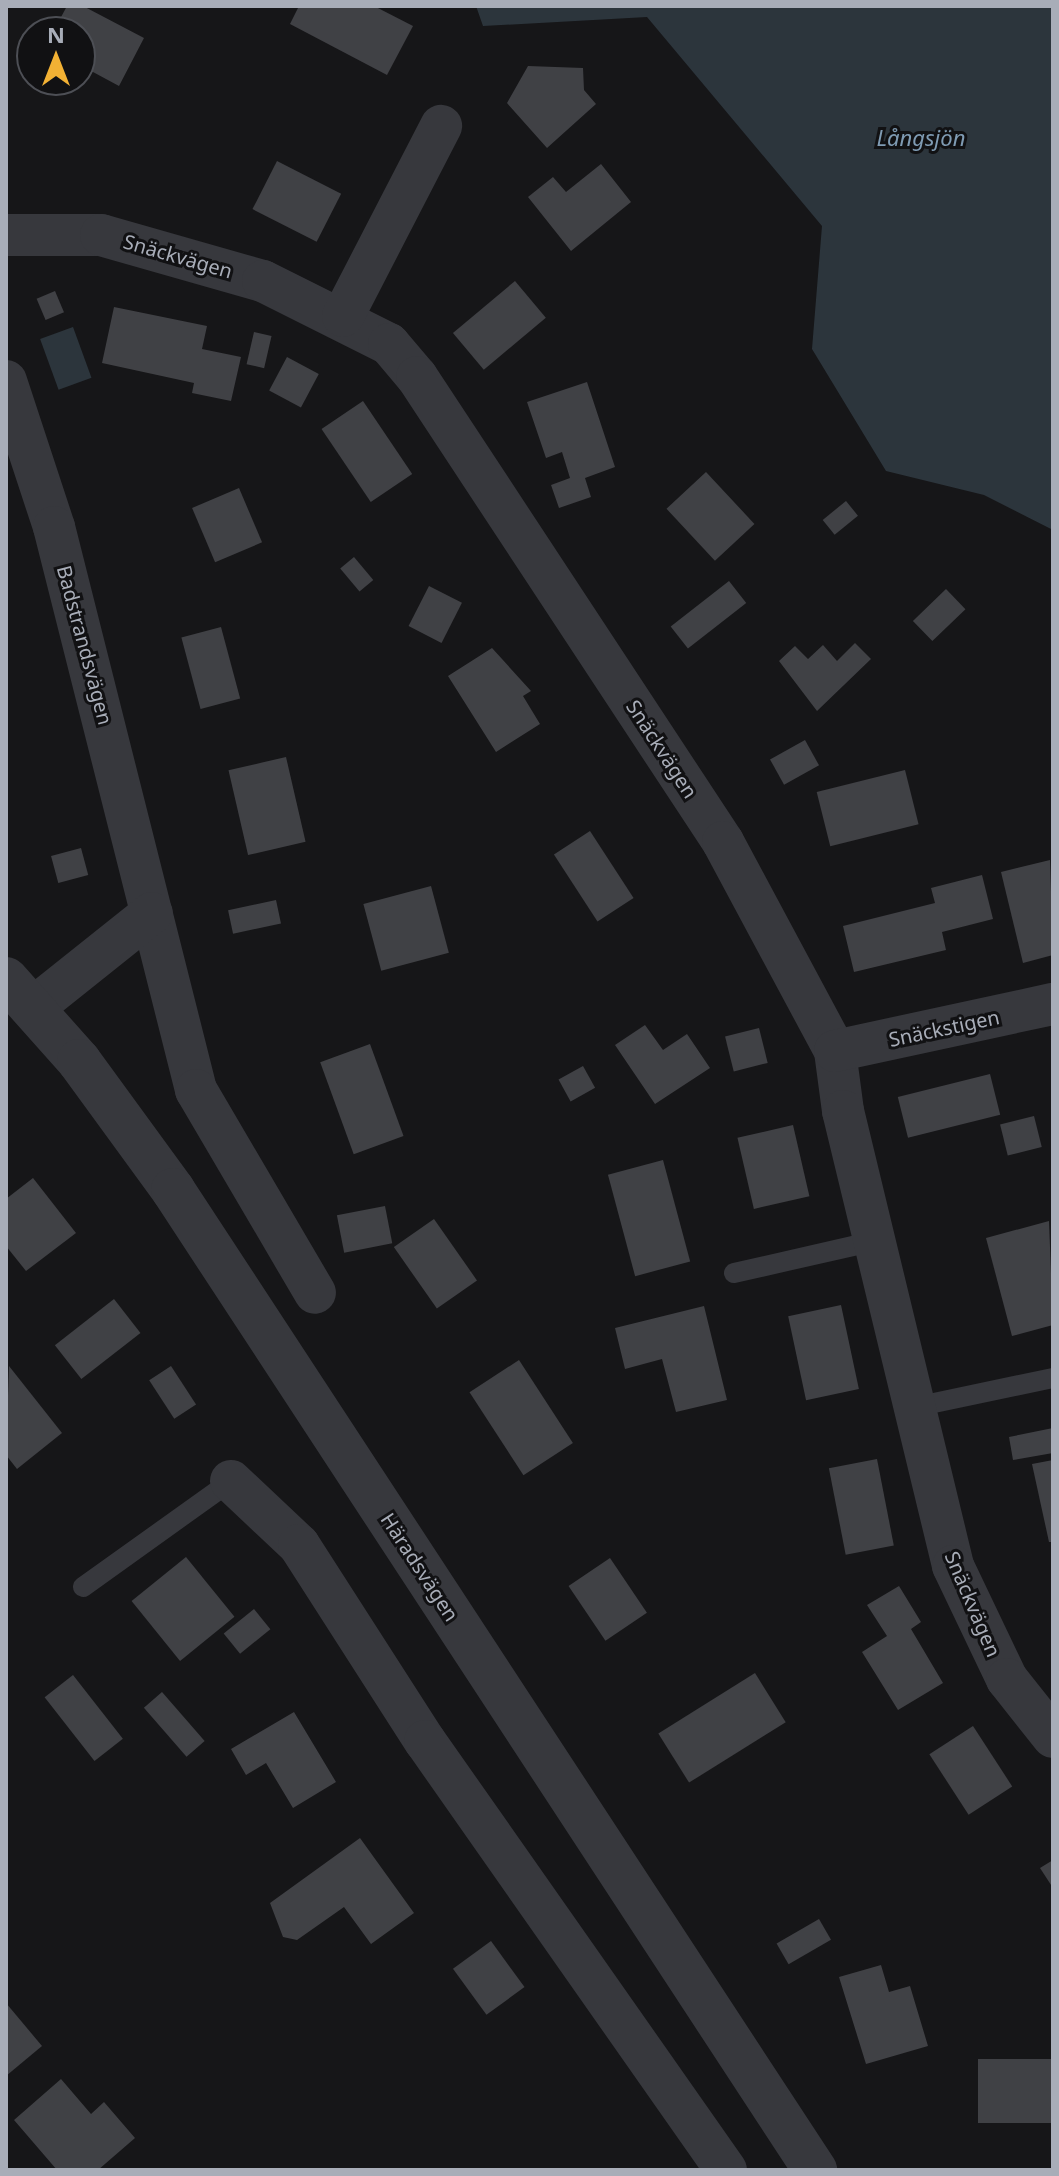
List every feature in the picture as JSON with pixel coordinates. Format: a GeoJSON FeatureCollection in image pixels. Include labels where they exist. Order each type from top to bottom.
{"type":"FeatureCollection","features":[{"type":"Feature","properties":{"kind":"street"},"geometry":{"type":"LineString","coordinates":[[343,316],[441,126]]}},
{"type":"Feature","properties":{"kind":"street","name":"Snäckvägen"},"geometry":{"type":"LineString","coordinates":[[6,235],[57,230],[166,249],[343,316],[389,344],[417,377],[723,842],[835,1051],[875,1241],[953,1566],[976,1622],[1007,1679],[1053,1737]]}},
{"type":"Feature","properties":{"kind":"street","name":"Badstrandsvägen"},"geometry":{"type":"LineString","coordinates":[[6,381],[54,527],[196,1090],[315,1293]]}},
{"type":"Feature","properties":{"kind":"street"},"geometry":{"type":"LineString","coordinates":[[20,994],[152,913]]}},
{"type":"Feature","properties":{"kind":"street","name":"Häradsvägen"},"geometry":{"type":"LineString","coordinates":[[20,994],[173,1190],[815,2170]]}},
{"type":"Feature","properties":{"kind":"street","name":"Snäckstigen"},"geometry":{"type":"LineString","coordinates":[[835,1051],[1053,1004]]}},
{"type":"Feature","properties":{"kind":"street"},"geometry":{"type":"LineString","coordinates":[[231,1481],[299,1545],[425,1741],[726,2170]]}},
{"type":"Feature","properties":{"kind":"lane"},"geometry":{"type":"LineString","coordinates":[[734,1273],[875,1241]]}},
{"type":"Feature","properties":{"kind":"lane"},"geometry":{"type":"LineString","coordinates":[[915,1407],[1053,1378]]}},
{"type":"Feature","properties":{"kind":"lane"},"geometry":{"type":"LineString","coordinates":[[83,1587],[231,1481]]}},
{"type":"Feature","properties":{"kind":"water","name":"Långsjön"},"geometry":{"type":"Polygon","coordinates":[[[476,6],[1053,6],[1053,530],[984,495],[886,471],[812,349],[822,226],[647,17],[483,26],[476,6]]]}},
{"type":"Feature","properties":{"kind":"water"},"geometry":{"type":"Polygon","coordinates":[[[73,327],[91,378],[59,390],[40,339],[73,327]]]}},
{"type":"Feature","properties":{"kind":"building"},"geometry":{"type":"Polygon","coordinates":[[[67,6],[83,6],[144,38],[119,86],[96,74],[96,16],[62,16],[67,6]]]}},
{"type":"Feature","properties":{"kind":"building"},"geometry":{"type":"Polygon","coordinates":[[[299,6],[374,6],[413,26],[387,75],[290,24],[299,6]]]}},
{"type":"Feature","properties":{"kind":"building"},"geometry":{"type":"Polygon","coordinates":[[[528,66],[583,68],[584,90],[596,104],[547,148],[507,103],[528,66]]]}},
{"type":"Feature","properties":{"kind":"building"},"geometry":{"type":"Polygon","coordinates":[[[277,161],[341,194],[317,242],[252,209],[277,161]]]}},
{"type":"Feature","properties":{"kind":"building"},"geometry":{"type":"Polygon","coordinates":[[[601,164],[631,202],[571,251],[528,197],[553,177],[566,192],[601,164]]]}},
{"type":"Feature","properties":{"kind":"building"},"geometry":{"type":"Polygon","coordinates":[[[515,281],[546,318],[484,370],[453,333],[515,281]]]}},
{"type":"Feature","properties":{"kind":"building"},"geometry":{"type":"Polygon","coordinates":[[[55,291],[64,312],[46,320],[37,299],[55,291]]]}},
{"type":"Feature","properties":{"kind":"building"},"geometry":{"type":"Polygon","coordinates":[[[114,307],[207,326],[202,349],[241,357],[231,401],[192,393],[194,383],[102,363],[114,307]]]}},
{"type":"Feature","properties":{"kind":"building"},"geometry":{"type":"Polygon","coordinates":[[[254,332],[272,336],[264,368],[247,364],[254,332]]]}},
{"type":"Feature","properties":{"kind":"building"},"geometry":{"type":"Polygon","coordinates":[[[287,357],[319,374],[301,407],[269,391],[287,357]]]}},
{"type":"Feature","properties":{"kind":"building"},"geometry":{"type":"Polygon","coordinates":[[[587,382],[615,467],[585,478],[591,497],[559,508],[551,485],[570,478],[562,452],[546,458],[527,402],[587,382]]]}},
{"type":"Feature","properties":{"kind":"building"},"geometry":{"type":"Polygon","coordinates":[[[363,401],[412,474],[371,502],[322,429],[363,401]]]}},
{"type":"Feature","properties":{"kind":"building"},"geometry":{"type":"Polygon","coordinates":[[[706,472],[754,524],[715,561],[667,509],[706,472]]]}},
{"type":"Feature","properties":{"kind":"building"},"geometry":{"type":"Polygon","coordinates":[[[239,488],[262,542],[215,562],[192,508],[239,488]]]}},
{"type":"Feature","properties":{"kind":"building"},"geometry":{"type":"Polygon","coordinates":[[[846,501],[858,516],[835,535],[823,520],[846,501]]]}},
{"type":"Feature","properties":{"kind":"building"},"geometry":{"type":"Polygon","coordinates":[[[354,557],[373,580],[359,592],[340,569],[354,557]]]}},
{"type":"Feature","properties":{"kind":"building"},"geometry":{"type":"Polygon","coordinates":[[[729,581],[746,603],[688,649],[671,627],[729,581]]]}},
{"type":"Feature","properties":{"kind":"building"},"geometry":{"type":"Polygon","coordinates":[[[429,586],[462,603],[442,643],[409,626],[429,586]]]}},
{"type":"Feature","properties":{"kind":"building"},"geometry":{"type":"Polygon","coordinates":[[[946,589],[965,609],[932,641],[913,621],[946,589]]]}},
{"type":"Feature","properties":{"kind":"building"},"geometry":{"type":"Polygon","coordinates":[[[221,627],[240,698],[201,709],[181,638],[221,627]]]}},
{"type":"Feature","properties":{"kind":"building"},"geometry":{"type":"Polygon","coordinates":[[[855,643],[871,659],[817,711],[779,661],[795,646],[808,659],[823,645],[837,661],[855,643]]]}},
{"type":"Feature","properties":{"kind":"building"},"geometry":{"type":"Polygon","coordinates":[[[492,648],[531,691],[523,696],[540,724],[496,752],[448,676],[492,648]]]}},
{"type":"Feature","properties":{"kind":"building"},"geometry":{"type":"Polygon","coordinates":[[[805,740],[819,765],[784,785],[770,759],[805,740]]]}},
{"type":"Feature","properties":{"kind":"building"},"geometry":{"type":"Polygon","coordinates":[[[286,757],[306,842],[248,855],[229,770],[286,757]]]}},
{"type":"Feature","properties":{"kind":"building"},"geometry":{"type":"Polygon","coordinates":[[[905,770],[919,824],[830,846],[817,792],[905,770]]]}},
{"type":"Feature","properties":{"kind":"building"},"geometry":{"type":"Polygon","coordinates":[[[590,831],[634,898],[598,922],[554,854],[590,831]]]}},
{"type":"Feature","properties":{"kind":"building"},"geometry":{"type":"Polygon","coordinates":[[[81,848],[88,875],[58,883],[51,856],[81,848]]]}},
{"type":"Feature","properties":{"kind":"building"},"geometry":{"type":"Polygon","coordinates":[[[1050,860],[1053,955],[1023,963],[1001,872],[1050,860]]]}},
{"type":"Feature","properties":{"kind":"building"},"geometry":{"type":"Polygon","coordinates":[[[982,875],[993,919],[942,932],[946,950],[854,972],[843,926],[935,903],[931,888],[982,875]]]}},
{"type":"Feature","properties":{"kind":"building"},"geometry":{"type":"Polygon","coordinates":[[[431,886],[449,953],[381,971],[363,904],[431,886]]]}},
{"type":"Feature","properties":{"kind":"building"},"geometry":{"type":"Polygon","coordinates":[[[276,900],[281,923],[233,934],[228,910],[276,900]]]}},
{"type":"Feature","properties":{"kind":"building"},"geometry":{"type":"Polygon","coordinates":[[[645,1025],[663,1050],[687,1034],[710,1068],[655,1104],[615,1045],[645,1025]]]}},
{"type":"Feature","properties":{"kind":"building"},"geometry":{"type":"Polygon","coordinates":[[[759,1028],[768,1063],[734,1071],[725,1036],[759,1028]]]}},
{"type":"Feature","properties":{"kind":"building"},"geometry":{"type":"Polygon","coordinates":[[[370,1044],[404,1136],[354,1154],[320,1062],[370,1044]]]}},
{"type":"Feature","properties":{"kind":"building"},"geometry":{"type":"Polygon","coordinates":[[[583,1066],[595,1088],[571,1101],[559,1080],[583,1066]]]}},
{"type":"Feature","properties":{"kind":"building"},"geometry":{"type":"Polygon","coordinates":[[[990,1074],[1000,1115],[908,1138],[898,1097],[990,1074]]]}},
{"type":"Feature","properties":{"kind":"building"},"geometry":{"type":"Polygon","coordinates":[[[1034,1116],[1042,1147],[1008,1156],[1000,1124],[1034,1116]]]}},
{"type":"Feature","properties":{"kind":"building"},"geometry":{"type":"Polygon","coordinates":[[[793,1125],[809,1196],[754,1209],[737,1138],[793,1125]]]}},
{"type":"Feature","properties":{"kind":"building"},"geometry":{"type":"Polygon","coordinates":[[[663,1160],[690,1261],[635,1276],[608,1175],[663,1160]]]}},
{"type":"Feature","properties":{"kind":"building"},"geometry":{"type":"Polygon","coordinates":[[[33,1178],[76,1233],[26,1271],[6,1246],[6,1199],[33,1178]]]}},
{"type":"Feature","properties":{"kind":"building"},"geometry":{"type":"Polygon","coordinates":[[[385,1206],[392,1243],[344,1253],[337,1215],[385,1206]]]}},
{"type":"Feature","properties":{"kind":"building"},"geometry":{"type":"Polygon","coordinates":[[[434,1219],[477,1280],[437,1309],[394,1247],[434,1219]]]}},
{"type":"Feature","properties":{"kind":"building"},"geometry":{"type":"Polygon","coordinates":[[[1049,1221],[1053,1325],[1012,1336],[986,1238],[1049,1221]]]}},
{"type":"Feature","properties":{"kind":"building"},"geometry":{"type":"Polygon","coordinates":[[[114,1299],[140,1333],[81,1379],[55,1345],[114,1299]]]}},
{"type":"Feature","properties":{"kind":"building"},"geometry":{"type":"Polygon","coordinates":[[[841,1305],[859,1389],[806,1400],[788,1316],[841,1305]]]}},
{"type":"Feature","properties":{"kind":"building"},"geometry":{"type":"Polygon","coordinates":[[[704,1306],[727,1400],[676,1412],[662,1359],[625,1369],[615,1328],[704,1306]]]}},
{"type":"Feature","properties":{"kind":"building"},"geometry":{"type":"Polygon","coordinates":[[[519,1360],[573,1443],[523,1475],[470,1392],[519,1360]]]}},
{"type":"Feature","properties":{"kind":"building"},"geometry":{"type":"Polygon","coordinates":[[[9,1366],[62,1433],[17,1469],[6,1455],[9,1366]]]}},
{"type":"Feature","properties":{"kind":"building"},"geometry":{"type":"Polygon","coordinates":[[[171,1366],[196,1405],[174,1419],[149,1380],[171,1366]]]}},
{"type":"Feature","properties":{"kind":"building"},"geometry":{"type":"Polygon","coordinates":[[[1053,1428],[1053,1453],[1013,1460],[1009,1437],[1053,1428]]]}},
{"type":"Feature","properties":{"kind":"building"},"geometry":{"type":"Polygon","coordinates":[[[877,1459],[894,1545],[846,1555],[829,1468],[877,1459]]]}},
{"type":"Feature","properties":{"kind":"building"},"geometry":{"type":"Polygon","coordinates":[[[1053,1460],[1053,1542],[1049,1542],[1032,1464],[1053,1460]]]}},
{"type":"Feature","properties":{"kind":"building"},"geometry":{"type":"Polygon","coordinates":[[[186,1557],[234,1617],[180,1661],[132,1601],[186,1557]]]}},
{"type":"Feature","properties":{"kind":"building"},"geometry":{"type":"Polygon","coordinates":[[[610,1558],[647,1613],[605,1641],[569,1586],[610,1558]]]}},
{"type":"Feature","properties":{"kind":"building"},"geometry":{"type":"Polygon","coordinates":[[[899,1586],[921,1622],[911,1629],[943,1683],[898,1710],[862,1652],[887,1636],[867,1605],[899,1586]]]}},
{"type":"Feature","properties":{"kind":"building"},"geometry":{"type":"Polygon","coordinates":[[[254,1609],[270,1629],[240,1654],[224,1634],[254,1609]]]}},
{"type":"Feature","properties":{"kind":"building"},"geometry":{"type":"Polygon","coordinates":[[[755,1673],[786,1722],[689,1783],[658,1733],[755,1673]]]}},
{"type":"Feature","properties":{"kind":"building"},"geometry":{"type":"Polygon","coordinates":[[[73,1675],[123,1739],[95,1761],[45,1697],[73,1675]]]}},
{"type":"Feature","properties":{"kind":"building"},"geometry":{"type":"Polygon","coordinates":[[[162,1692],[205,1741],[187,1757],[144,1708],[162,1692]]]}},
{"type":"Feature","properties":{"kind":"building"},"geometry":{"type":"Polygon","coordinates":[[[294,1712],[336,1782],[293,1808],[266,1763],[246,1775],[231,1749],[294,1712]]]}},
{"type":"Feature","properties":{"kind":"building"},"geometry":{"type":"Polygon","coordinates":[[[973,1726],[1012,1786],[969,1815],[929,1754],[973,1726]]]}},
{"type":"Feature","properties":{"kind":"building"},"geometry":{"type":"Polygon","coordinates":[[[360,1838],[414,1913],[371,1944],[344,1907],[297,1940],[283,1937],[270,1903],[360,1838]]]}},
{"type":"Feature","properties":{"kind":"building"},"geometry":{"type":"Polygon","coordinates":[[[1053,1860],[1053,1888],[1040,1868],[1053,1860]]]}},
{"type":"Feature","properties":{"kind":"building"},"geometry":{"type":"Polygon","coordinates":[[[819,1919],[831,1940],[789,1964],[777,1944],[819,1919]]]}},
{"type":"Feature","properties":{"kind":"building"},"geometry":{"type":"Polygon","coordinates":[[[491,1941],[525,1987],[486,2015],[453,1969],[491,1941]]]}},
{"type":"Feature","properties":{"kind":"building"},"geometry":{"type":"Polygon","coordinates":[[[881,1965],[889,1992],[910,1986],[928,2046],[866,2064],[839,1977],[881,1965]]]}},
{"type":"Feature","properties":{"kind":"building"},"geometry":{"type":"Polygon","coordinates":[[[6,2003],[42,2046],[6,2076],[6,2003]]]}},
{"type":"Feature","properties":{"kind":"building"},"geometry":{"type":"Polygon","coordinates":[[[978,2059],[1053,2059],[1053,2123],[978,2123],[978,2059]]]}},
{"type":"Feature","properties":{"kind":"building"},"geometry":{"type":"Polygon","coordinates":[[[61,2079],[91,2114],[104,2102],[135,2138],[98,2170],[57,2170],[14,2120],[61,2079]]]}}]}
